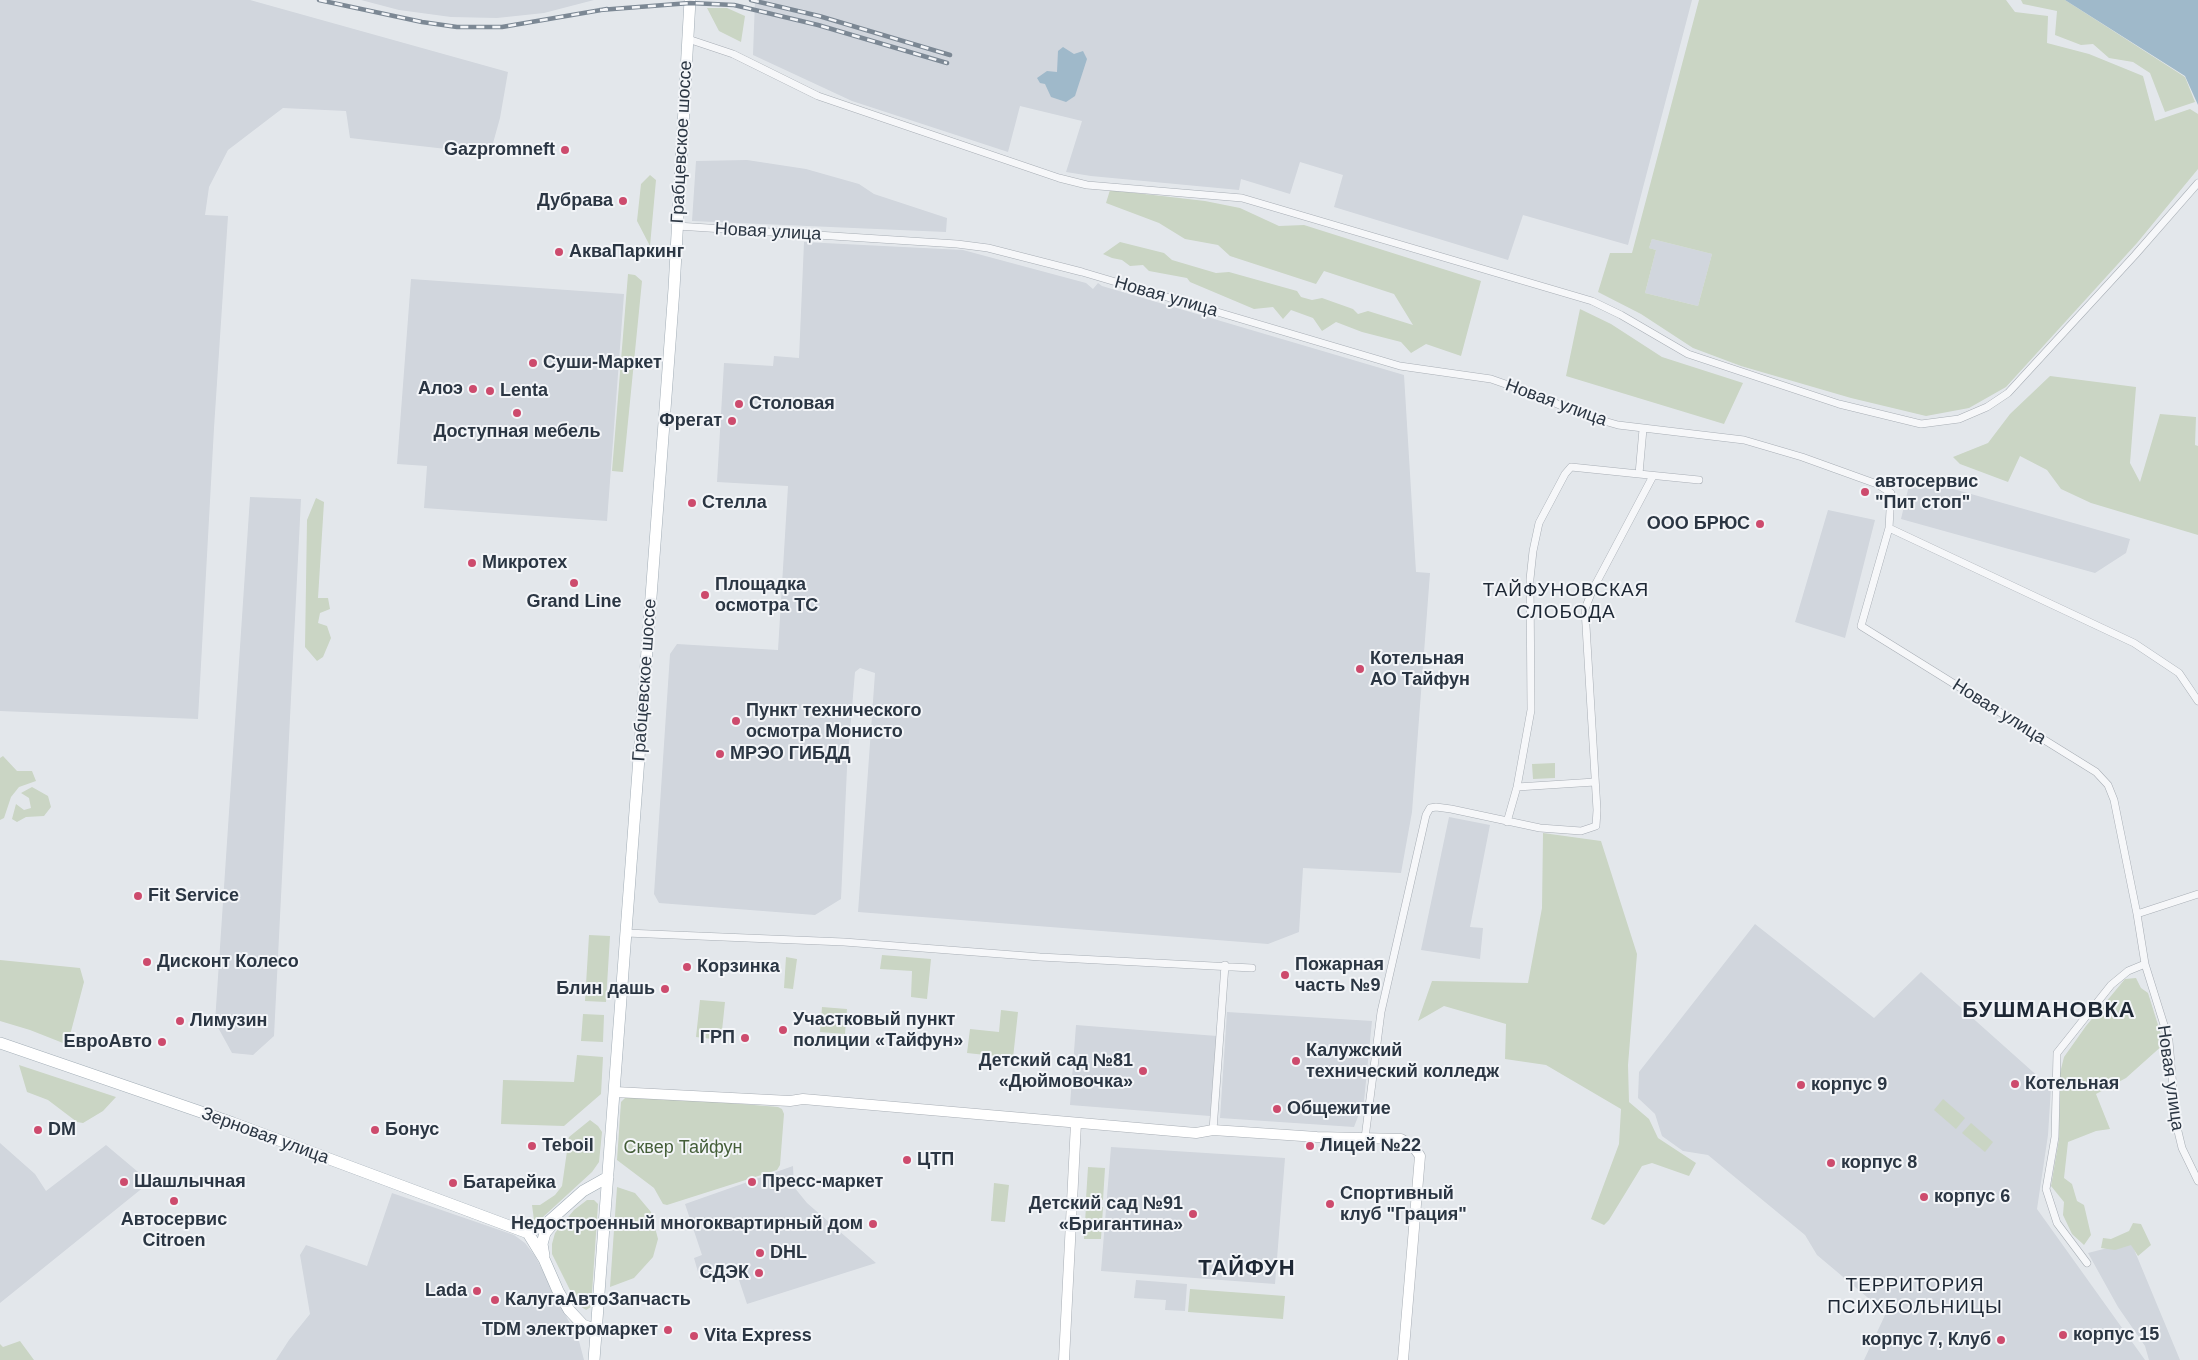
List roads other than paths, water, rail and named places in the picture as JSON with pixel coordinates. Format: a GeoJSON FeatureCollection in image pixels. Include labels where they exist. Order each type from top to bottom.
{"type":"FeatureCollection","features":[{"type":"Feature","properties":{"kind":"main road","name":"Грабцевское шоссе"},"geometry":{"type":"LineString","coordinates":[[594,1360],[677,226],[690,0]]}},
{"type":"Feature","properties":{"kind":"main road","name":"Зерновая улица"},"geometry":{"type":"LineString","coordinates":[[0,1043],[268,1135],[528,1233]]}},
{"type":"Feature","properties":{"kind":"main road"},"geometry":{"type":"LineString","coordinates":[[544,1260],[542,1244],[545,1233],[583,1191],[608,1177]]}},
{"type":"Feature","properties":{"kind":"main road"},"geometry":{"type":"LineString","coordinates":[[566,1208],[547,1223],[528,1233],[569,1310],[583,1324],[596,1330]]}},
{"type":"Feature","properties":{"kind":"street"},"geometry":{"type":"LineString","coordinates":[[688,39],[732,54],[818,96],[1059,178],[1087,185],[1242,198],[1592,301],[1622,315],[1688,354],[1839,404],[1921,424],[1959,419],[1987,407],[2008,393],[2136,255],[2198,183]]}},
{"type":"Feature","properties":{"kind":"street","name":"Новая улица"},"geometry":{"type":"LineString","coordinates":[[677,226],[957,244],[988,248],[1082,272],[1400,366],[1491,379],[1534,394],[1582,415],[1618,425],[1744,440],[1802,457],[1877,484],[1891,493],[1889,528],[1861,626],[2096,772],[2108,785],[2114,800],[2145,964],[2169,1041],[2176,1123],[2182,1148],[2198,1181]]}},
{"type":"Feature","properties":{"kind":"street"},"geometry":{"type":"LineString","coordinates":[[1639,474],[1642,429]]}},
{"type":"Feature","properties":{"kind":"street"},"geometry":{"type":"LineString","coordinates":[[1507,822],[1517,787],[1531,710],[1530,579],[1533,551],[1539,523],[1565,474],[1571,468],[1699,480]]}},
{"type":"Feature","properties":{"kind":"street"},"geometry":{"type":"LineString","coordinates":[[1365,1138],[1381,1012],[1426,815],[1430,808],[1436,807],[1507,822],[1581,832],[1596,826],[1585,610],[1592,591],[1653,476]]}},
{"type":"Feature","properties":{"kind":"street"},"geometry":{"type":"LineString","coordinates":[[1889,528],[2134,643],[2179,674],[2198,701]]}},
{"type":"Feature","properties":{"kind":"street"},"geometry":{"type":"LineString","coordinates":[[1517,787],[1595,782]]}},
{"type":"Feature","properties":{"kind":"street"},"geometry":{"type":"LineString","coordinates":[[2137,914],[2198,894]]}},
{"type":"Feature","properties":{"kind":"street"},"geometry":{"type":"LineString","coordinates":[[626,933],[844,942],[1040,957],[1225,965],[1252,968]]}},
{"type":"Feature","properties":{"kind":"street"},"geometry":{"type":"LineString","coordinates":[[2087,1263],[2057,1223],[2046,1189],[2055,1137],[2057,1052],[2111,985],[2128,971],[2145,964]]}},
{"type":"Feature","properties":{"kind":"street"},"geometry":{"type":"LineString","coordinates":[[1213,1130],[1225,965]]}},
{"type":"Feature","properties":{"kind":"street"},"geometry":{"type":"LineString","coordinates":[[614,1092],[790,1102],[803,1098],[1196,1133],[1213,1130],[1393,1138],[1407,1142],[1420,1156],[1403,1360]]}},
{"type":"Feature","properties":{"kind":"street"},"geometry":{"type":"LineString","coordinates":[[1064,1360],[1076,1123]]}},
{"type":"Feature","properties":{"kind":"water"},"geometry":{"type":"Polygon","coordinates":[[[2065,0],[2198,0],[2198,105],[2185,76],[2065,0]]]}},
{"type":"Feature","properties":{"kind":"water"},"geometry":{"type":"Polygon","coordinates":[[[1063,47],[1074,54],[1083,51],[1087,59],[1075,96],[1066,102],[1051,97],[1045,84],[1040,83],[1037,78],[1047,71],[1057,72],[1058,51],[1063,47]]]}},
{"type":"Feature","properties":{"kind":"railway"},"geometry":{"type":"LineString","coordinates":[[319,0],[422,22],[457,27],[502,27],[607,9]]}},
{"type":"Feature","properties":{"kind":"railway"},"geometry":{"type":"LineString","coordinates":[[751,0],[819,16],[950,55]]}},
{"type":"Feature","properties":{"kind":"railway"},"geometry":{"type":"LineString","coordinates":[[600,10],[690,3],[734,5],[818,25],[947,63]]}},
{"type":"Feature","properties":{"kind":"place","name":"Gazpromneft"},"geometry":{"type":"Point","coordinates":[565,150]}},
{"type":"Feature","properties":{"kind":"place","name":"Дубрава"},"geometry":{"type":"Point","coordinates":[623,201]}},
{"type":"Feature","properties":{"kind":"place","name":"АкваПаркинг"},"geometry":{"type":"Point","coordinates":[559,252]}},
{"type":"Feature","properties":{"kind":"place","name":"Суши-Маркет"},"geometry":{"type":"Point","coordinates":[533,363]}},
{"type":"Feature","properties":{"kind":"place","name":"Алоэ"},"geometry":{"type":"Point","coordinates":[473,389]}},
{"type":"Feature","properties":{"kind":"place","name":"Lenta"},"geometry":{"type":"Point","coordinates":[490,391]}},
{"type":"Feature","properties":{"kind":"place","name":"Столовая"},"geometry":{"type":"Point","coordinates":[739,404]}},
{"type":"Feature","properties":{"kind":"place","name":"Доступная мебель"},"geometry":{"type":"Point","coordinates":[517,413]}},
{"type":"Feature","properties":{"kind":"place","name":"Фрегат"},"geometry":{"type":"Point","coordinates":[732,421]}},
{"type":"Feature","properties":{"kind":"place","name":"автосервис \"Пит стоп\""},"geometry":{"type":"Point","coordinates":[1865,492]}},
{"type":"Feature","properties":{"kind":"place","name":"Стелла"},"geometry":{"type":"Point","coordinates":[692,503]}},
{"type":"Feature","properties":{"kind":"place","name":"ООО БРЮС"},"geometry":{"type":"Point","coordinates":[1760,524]}},
{"type":"Feature","properties":{"kind":"place","name":"Микротех"},"geometry":{"type":"Point","coordinates":[472,563]}},
{"type":"Feature","properties":{"kind":"place","name":"Grand Line"},"geometry":{"type":"Point","coordinates":[574,583]}},
{"type":"Feature","properties":{"kind":"place","name":"Площадка осмотра ТС"},"geometry":{"type":"Point","coordinates":[705,595]}},
{"type":"Feature","properties":{"kind":"place","name":"Котельная АО Тайфун"},"geometry":{"type":"Point","coordinates":[1360,669]}},
{"type":"Feature","properties":{"kind":"place","name":"Пункт технического осмотра Монисто"},"geometry":{"type":"Point","coordinates":[736,721]}},
{"type":"Feature","properties":{"kind":"place","name":"МРЭО ГИБДД"},"geometry":{"type":"Point","coordinates":[720,754]}},
{"type":"Feature","properties":{"kind":"place","name":"Fit Service"},"geometry":{"type":"Point","coordinates":[138,896]}},
{"type":"Feature","properties":{"kind":"place","name":"Дисконт Колесо"},"geometry":{"type":"Point","coordinates":[147,962]}},
{"type":"Feature","properties":{"kind":"place","name":"Корзинка"},"geometry":{"type":"Point","coordinates":[687,967]}},
{"type":"Feature","properties":{"kind":"place","name":"Пожарная часть №9"},"geometry":{"type":"Point","coordinates":[1285,975]}},
{"type":"Feature","properties":{"kind":"place","name":"Блин дашь"},"geometry":{"type":"Point","coordinates":[665,989]}},
{"type":"Feature","properties":{"kind":"place","name":"Лимузин"},"geometry":{"type":"Point","coordinates":[180,1021]}},
{"type":"Feature","properties":{"kind":"place","name":"Участковый пункт полиции «Тайфун»"},"geometry":{"type":"Point","coordinates":[783,1030]}},
{"type":"Feature","properties":{"kind":"place","name":"ГРП"},"geometry":{"type":"Point","coordinates":[745,1038]}},
{"type":"Feature","properties":{"kind":"place","name":"ЕвроАвто"},"geometry":{"type":"Point","coordinates":[162,1042]}},
{"type":"Feature","properties":{"kind":"place","name":"Калужский технический колледж"},"geometry":{"type":"Point","coordinates":[1296,1061]}},
{"type":"Feature","properties":{"kind":"place","name":"Детский сад №81 «Дюймовочка»"},"geometry":{"type":"Point","coordinates":[1143,1071]}},
{"type":"Feature","properties":{"kind":"place","name":"Котельная"},"geometry":{"type":"Point","coordinates":[2015,1084]}},
{"type":"Feature","properties":{"kind":"place","name":"корпус 9"},"geometry":{"type":"Point","coordinates":[1801,1085]}},
{"type":"Feature","properties":{"kind":"place","name":"Общежитие"},"geometry":{"type":"Point","coordinates":[1277,1109]}},
{"type":"Feature","properties":{"kind":"place","name":"DM"},"geometry":{"type":"Point","coordinates":[38,1130]}},
{"type":"Feature","properties":{"kind":"place","name":"Бонус"},"geometry":{"type":"Point","coordinates":[375,1130]}},
{"type":"Feature","properties":{"kind":"place","name":"Teboil"},"geometry":{"type":"Point","coordinates":[532,1146]}},
{"type":"Feature","properties":{"kind":"place","name":"Лицей №22"},"geometry":{"type":"Point","coordinates":[1310,1146]}},
{"type":"Feature","properties":{"kind":"place","name":"ЦТП"},"geometry":{"type":"Point","coordinates":[907,1160]}},
{"type":"Feature","properties":{"kind":"place","name":"корпус 8"},"geometry":{"type":"Point","coordinates":[1831,1163]}},
{"type":"Feature","properties":{"kind":"place","name":"Шашлычная"},"geometry":{"type":"Point","coordinates":[124,1182]}},
{"type":"Feature","properties":{"kind":"place","name":"Пресс-маркет"},"geometry":{"type":"Point","coordinates":[752,1182]}},
{"type":"Feature","properties":{"kind":"place","name":"Батарейка"},"geometry":{"type":"Point","coordinates":[453,1183]}},
{"type":"Feature","properties":{"kind":"place","name":"корпус 6"},"geometry":{"type":"Point","coordinates":[1924,1197]}},
{"type":"Feature","properties":{"kind":"place","name":"Автосервис Citroen"},"geometry":{"type":"Point","coordinates":[174,1201]}},
{"type":"Feature","properties":{"kind":"place","name":"Спортивный клуб \"Грация\""},"geometry":{"type":"Point","coordinates":[1330,1204]}},
{"type":"Feature","properties":{"kind":"place","name":"Детский сад №91 «Бригантина»"},"geometry":{"type":"Point","coordinates":[1193,1214]}},
{"type":"Feature","properties":{"kind":"place","name":"Недостроенный многоквартирный дом"},"geometry":{"type":"Point","coordinates":[873,1224]}},
{"type":"Feature","properties":{"kind":"place","name":"DHL"},"geometry":{"type":"Point","coordinates":[760,1253]}},
{"type":"Feature","properties":{"kind":"place","name":"СДЭК"},"geometry":{"type":"Point","coordinates":[759,1273]}},
{"type":"Feature","properties":{"kind":"place","name":"Lada"},"geometry":{"type":"Point","coordinates":[477,1291]}},
{"type":"Feature","properties":{"kind":"place","name":"КалугаАвтоЗапчасть"},"geometry":{"type":"Point","coordinates":[495,1300]}},
{"type":"Feature","properties":{"kind":"place","name":"TDM электромаркет"},"geometry":{"type":"Point","coordinates":[668,1330]}},
{"type":"Feature","properties":{"kind":"place","name":"корпус 15"},"geometry":{"type":"Point","coordinates":[2063,1335]}},
{"type":"Feature","properties":{"kind":"place","name":"Vita Express"},"geometry":{"type":"Point","coordinates":[694,1336]}},
{"type":"Feature","properties":{"kind":"place","name":"корпус 7, Клуб"},"geometry":{"type":"Point","coordinates":[2001,1340]}},
{"type":"Feature","properties":{"kind":"district","name":"ТАЙФУНОВСКАЯ СЛОБОДА"},"geometry":{"type":"Point","coordinates":[1566,602]}},
{"type":"Feature","properties":{"kind":"district","name":"БУШМАНОВКА"},"geometry":{"type":"Point","coordinates":[2049,1011]}},
{"type":"Feature","properties":{"kind":"district","name":"ТАЙФУН"},"geometry":{"type":"Point","coordinates":[1247,1269]}},
{"type":"Feature","properties":{"kind":"district","name":"ТЕРРИТОРИЯ ПСИХБОЛЬНИЦЫ"},"geometry":{"type":"Point","coordinates":[1915,1297]}},
{"type":"Feature","properties":{"kind":"park label","name":"Сквер Тайфун"},"geometry":{"type":"Point","coordinates":[683,1148]}}]}
